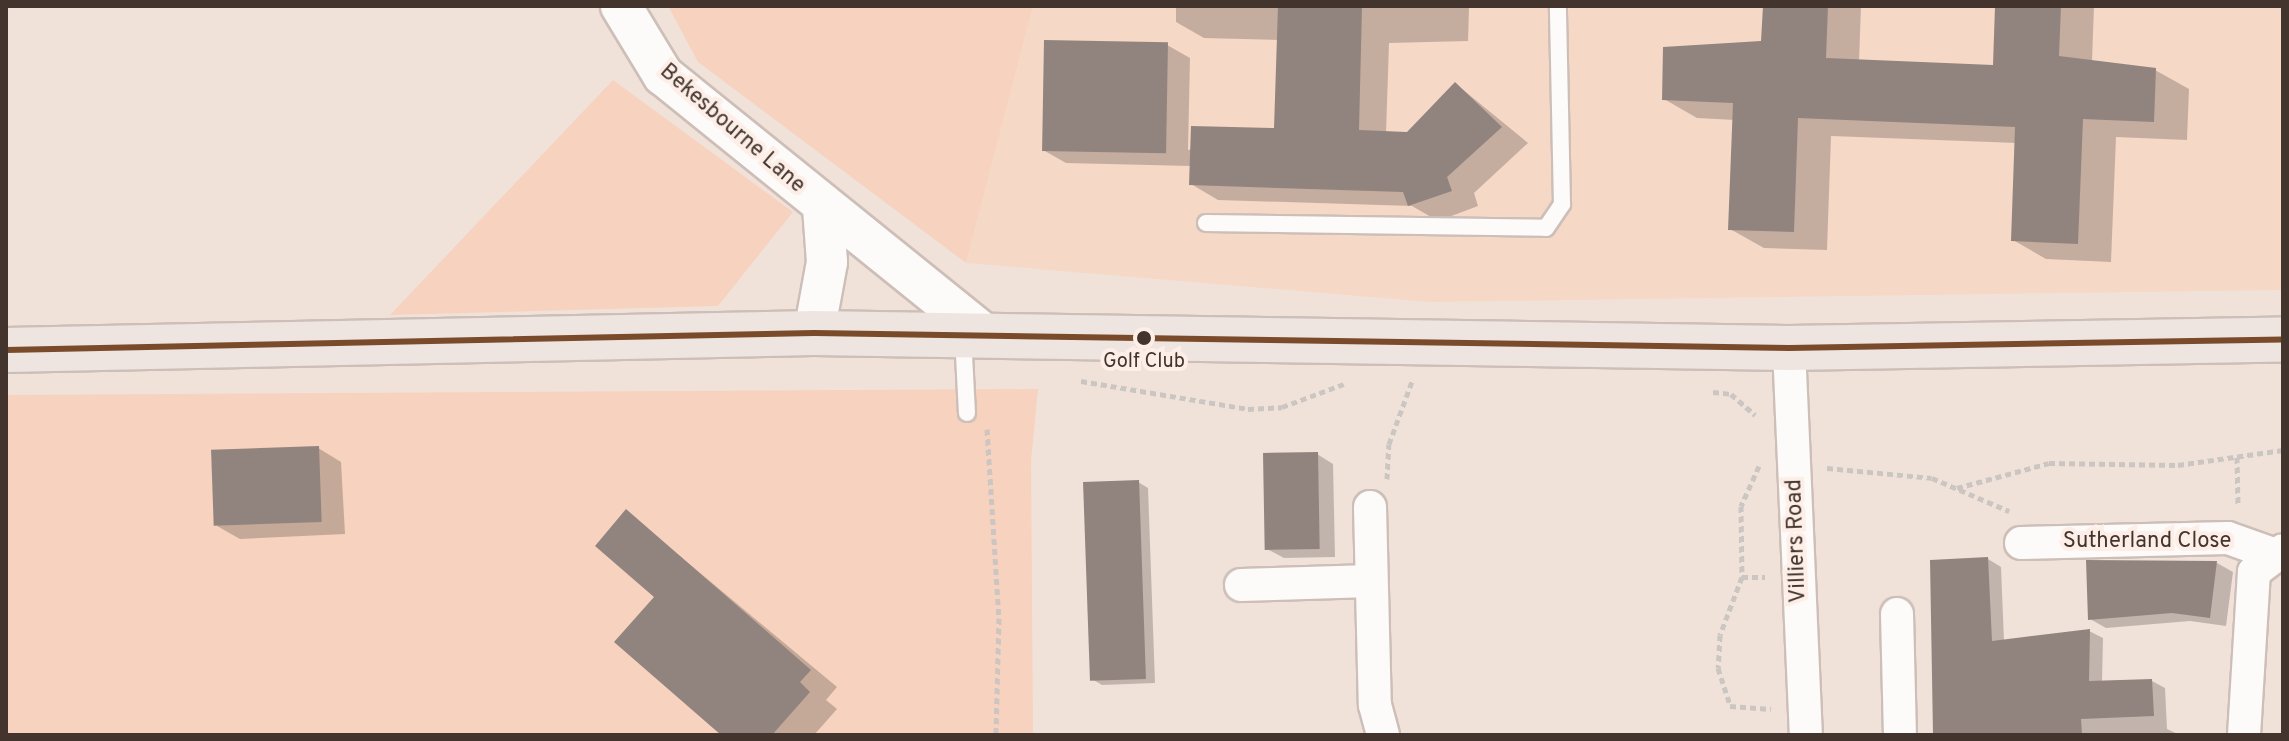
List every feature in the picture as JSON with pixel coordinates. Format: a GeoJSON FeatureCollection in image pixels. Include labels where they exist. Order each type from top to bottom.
{"type":"FeatureCollection","features":[{"type":"Feature","properties":{"kind":"main road"},"geometry":{"type":"LineString","coordinates":[[6,350],[814,333],[1034,333],[1789,348],[2283,339]]}},
{"type":"Feature","properties":{"kind":"street","name":"Bekesbourne Lane"},"geometry":{"type":"LineString","coordinates":[[621,6],[663,75],[972,333]]}},
{"type":"Feature","properties":{"kind":"street","name":"Bekesbourne Lane"},"geometry":{"type":"LineString","coordinates":[[814,333],[827,262],[823,208]]}},
{"type":"Feature","properties":{"kind":"street","name":"Villiers Road"},"geometry":{"type":"LineString","coordinates":[[1789,348],[1805,722]]}},
{"type":"Feature","properties":{"kind":"street"},"geometry":{"type":"LineString","coordinates":[[1370,507],[1375,705],[1383,735]]}},
{"type":"Feature","properties":{"kind":"street","name":"Sutherland Close"},"geometry":{"type":"LineString","coordinates":[[2021,543],[2228,538],[2277,551]]}},
{"type":"Feature","properties":{"kind":"street"},"geometry":{"type":"LineString","coordinates":[[2244,735],[2254,572],[2277,551]]}},
{"type":"Feature","properties":{"kind":"street"},"geometry":{"type":"LineString","coordinates":[[1241,585],[1371,581]]}},
{"type":"Feature","properties":{"kind":"street"},"geometry":{"type":"LineString","coordinates":[[1897,614],[1900,735]]}},
{"type":"Feature","properties":{"kind":"lane"},"geometry":{"type":"LineString","coordinates":[[1206,223],[1546,228],[1562,204],[1558,6]]}},
{"type":"Feature","properties":{"kind":"lane"},"geometry":{"type":"LineString","coordinates":[[967,413],[972,333]]}},
{"type":"Feature","properties":{"kind":"path"},"geometry":{"type":"LineString","coordinates":[[1034,333],[1067,377],[1248,409],[1294,403],[1350,381]]}},
{"type":"Feature","properties":{"kind":"path"},"geometry":{"type":"LineString","coordinates":[[1402,380],[1428,381]]}},
{"type":"Feature","properties":{"kind":"path"},"geometry":{"type":"LineString","coordinates":[[1370,507],[1387,494],[1389,444],[1412,380]]}},
{"type":"Feature","properties":{"kind":"path"},"geometry":{"type":"LineString","coordinates":[[1697,389],[1731,394],[1754,411],[1757,426]]}},
{"type":"Feature","properties":{"kind":"path"},"geometry":{"type":"LineString","coordinates":[[986,411],[999,618],[996,735]]}},
{"type":"Feature","properties":{"kind":"path"},"geometry":{"type":"LineString","coordinates":[[1956,488],[2049,463],[2149,466],[2283,450]]}},
{"type":"Feature","properties":{"kind":"path"},"geometry":{"type":"LineString","coordinates":[[1765,454],[1745,486],[1738,524],[1742,577],[1720,635],[1718,668],[1730,706],[1805,722]]}},
{"type":"Feature","properties":{"kind":"path"},"geometry":{"type":"LineString","coordinates":[[2237,457],[2238,507]]}},
{"type":"Feature","properties":{"kind":"path"},"geometry":{"type":"LineString","coordinates":[[1817,458],[1821,468],[1885,468],[1956,488],[2013,512]]}},
{"type":"Feature","properties":{"kind":"path"},"geometry":{"type":"LineString","coordinates":[[2224,507],[2253,509]]}},
{"type":"Feature","properties":{"kind":"shaded area"},"geometry":{"type":"Polygon","coordinates":[[[668,6],[1033,6],[966,263],[698,62],[668,6]]]}},
{"type":"Feature","properties":{"kind":"shaded area"},"geometry":{"type":"Polygon","coordinates":[[[1033,6],[2283,6],[2283,290],[1430,302],[966,263],[1033,6]]]}},
{"type":"Feature","properties":{"kind":"shaded area"},"geometry":{"type":"Polygon","coordinates":[[[613,80],[793,212],[718,306],[390,315],[613,80]]]}},
{"type":"Feature","properties":{"kind":"shaded area"},"geometry":{"type":"Polygon","coordinates":[[[1038,389],[1031,461],[1033,735],[6,735],[6,395],[1038,389]]]}},
{"type":"Feature","properties":{"kind":"building"},"geometry":{"type":"Polygon","coordinates":[[[1278,6],[1362,6],[1359,130],[1407,132],[1455,82],[1502,127],[1447,177],[1452,191],[1408,206],[1403,192],[1189,185],[1191,126],[1274,128],[1278,6]]]}},
{"type":"Feature","properties":{"kind":"building"},"geometry":{"type":"Polygon","coordinates":[[[1763,6],[1828,6],[1826,58],[1993,65],[1995,6],[2061,6],[2059,56],[2156,68],[2154,122],[2083,119],[2078,244],[2011,241],[2015,127],[1798,118],[1794,232],[1728,230],[1733,103],[1662,100],[1663,47],[1761,41],[1763,6]]]}},
{"type":"Feature","properties":{"kind":"building"},"geometry":{"type":"Polygon","coordinates":[[[1044,40],[1168,42],[1166,153],[1042,151],[1044,40]]]}},
{"type":"Feature","properties":{"kind":"building"},"geometry":{"type":"Polygon","coordinates":[[[319,446],[322,522],[214,526],[211,450],[319,446]]]}},
{"type":"Feature","properties":{"kind":"building"},"geometry":{"type":"Polygon","coordinates":[[[1318,452],[1320,549],[1265,550],[1263,453],[1318,452]]]}},
{"type":"Feature","properties":{"kind":"building"},"geometry":{"type":"Polygon","coordinates":[[[1139,480],[1146,679],[1090,681],[1083,482],[1139,480]]]}},
{"type":"Feature","properties":{"kind":"building"},"geometry":{"type":"Polygon","coordinates":[[[626,509],[811,670],[800,682],[810,692],[772,735],[721,735],[614,642],[654,597],[595,546],[626,509]]]}},
{"type":"Feature","properties":{"kind":"building"},"geometry":{"type":"Polygon","coordinates":[[[1988,557],[1992,641],[2090,629],[2089,681],[2152,679],[2154,716],[2081,719],[2082,735],[1933,735],[1930,560],[1988,557]]]}},
{"type":"Feature","properties":{"kind":"building"},"geometry":{"type":"Polygon","coordinates":[[[2086,560],[2217,561],[2210,618],[2172,613],[2088,620],[2086,560]]]}},
{"type":"Feature","properties":{"kind":"transit line"},"geometry":{"type":"LineString","coordinates":[[6,350],[814,333],[1789,348],[2283,339]]}},
{"type":"Feature","properties":{"kind":"place","name":"Golf Club"},"geometry":{"type":"Point","coordinates":[1144,338]}}]}
